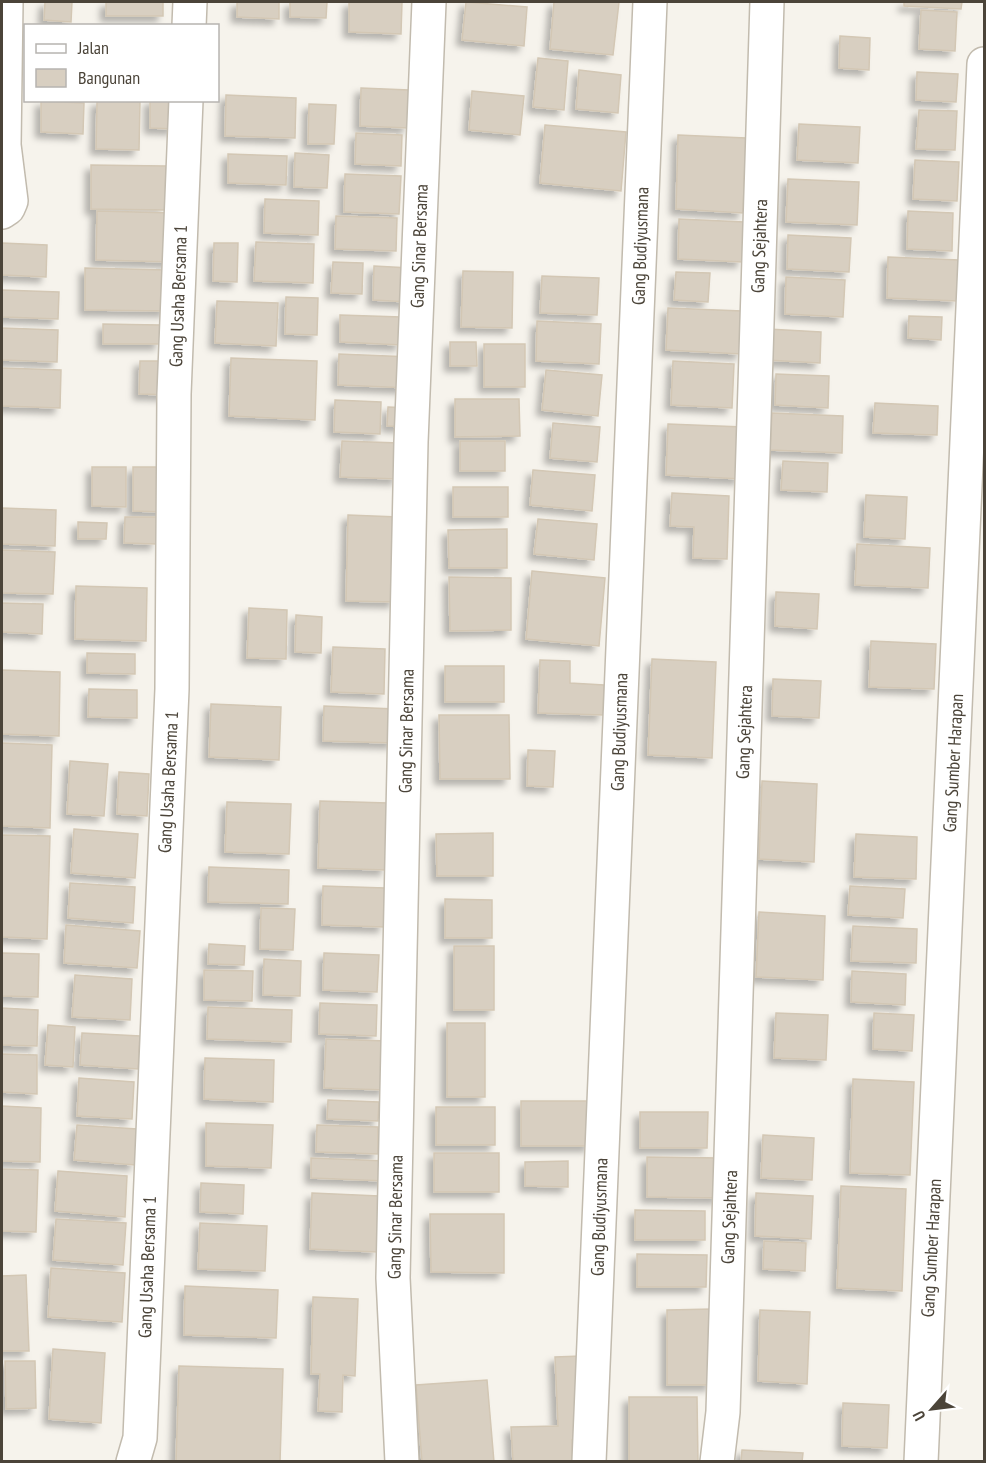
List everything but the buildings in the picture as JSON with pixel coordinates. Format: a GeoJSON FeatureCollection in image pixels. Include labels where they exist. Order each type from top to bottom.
{"type":"FeatureCollection","features":[{"type":"Feature","properties":{"kind":"street"},"geometry":{"type":"LineString","coordinates":[[2,212],[8,208],[11,201],[4,145],[6,2]]}},
{"type":"Feature","properties":{"kind":"street"},"geometry":{"type":"LineString","coordinates":[[189,24],[190,2]]}},
{"type":"Feature","properties":{"kind":"street","name":"Gang Sinar Bersama"},"geometry":{"type":"LineString","coordinates":[[402,1461],[393,1278],[411,442],[429,2]]}},
{"type":"Feature","properties":{"kind":"street","name":"Gang Budiyusmana"},"geometry":{"type":"LineString","coordinates":[[589,1461],[650,2]]}},
{"type":"Feature","properties":{"kind":"street","name":"Gang Sejahtera"},"geometry":{"type":"LineString","coordinates":[[717,1461],[723,1412],[767,2]]}},
{"type":"Feature","properties":{"kind":"street","name":"Gang Sumber Harapan"},"geometry":{"type":"LineString","coordinates":[[921,1461],[984,64]]}},
{"type":"Feature","properties":{"kind":"street","name":"Gang Usaha Bersama 1"},"geometry":{"type":"LineString","coordinates":[[133,1461],[140,1438],[172,689],[174,394],[186,102]]}}]}
